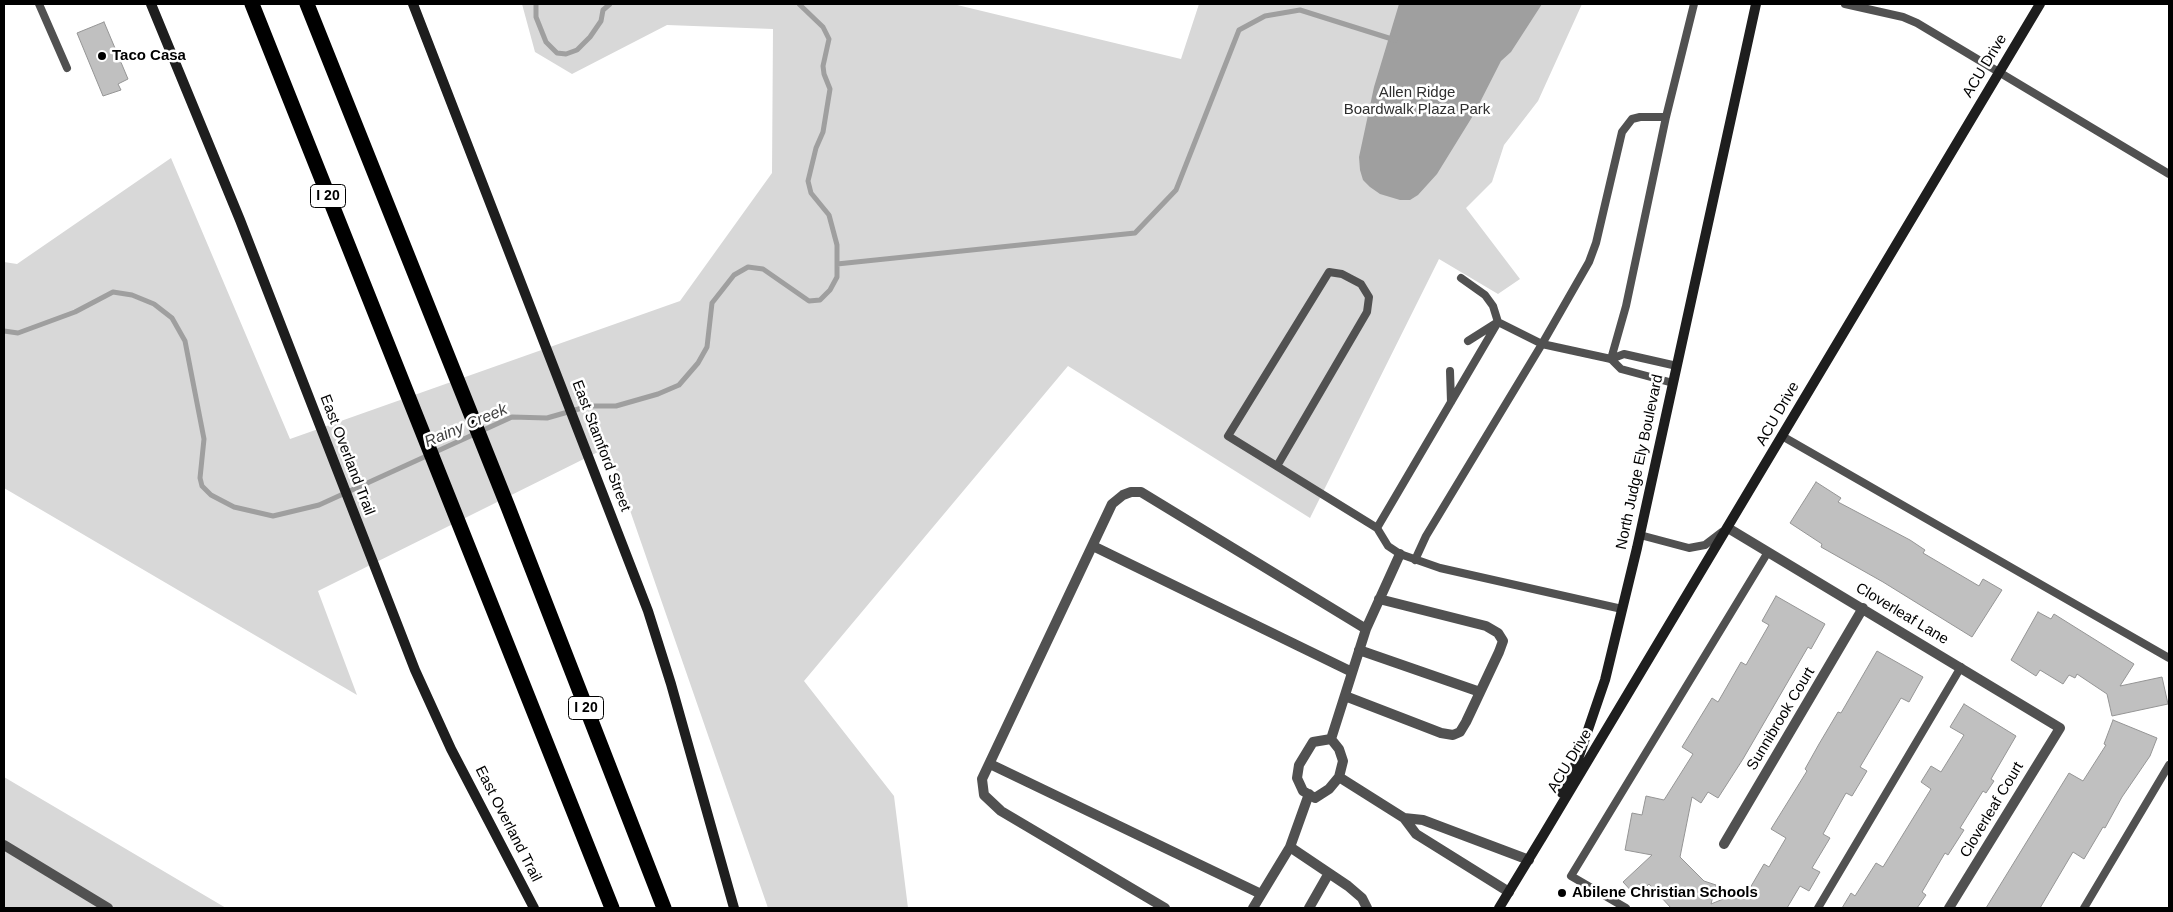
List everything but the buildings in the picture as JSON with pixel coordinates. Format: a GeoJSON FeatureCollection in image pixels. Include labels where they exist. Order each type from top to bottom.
{"type":"FeatureCollection","features":[{"type":"Feature","properties":{"kind":"highway","name":"I 20"},"geometry":{"type":"LineString","coordinates":[[252,4],[612,908]]}},
{"type":"Feature","properties":{"kind":"highway","name":"I 20"},"geometry":{"type":"LineString","coordinates":[[307,4],[508,507],[664,908]]}},
{"type":"Feature","properties":{"kind":"main road","name":"East Overland Trail"},"geometry":{"type":"LineString","coordinates":[[150,4],[240,220],[415,670],[439,722],[534,908]]}},
{"type":"Feature","properties":{"kind":"main road","name":"East Stamford Street"},"geometry":{"type":"LineString","coordinates":[[412,4],[648,611],[734,908]]}},
{"type":"Feature","properties":{"kind":"main road","name":"North Judge Ely Boulevard"},"geometry":{"type":"LineString","coordinates":[[1499,908],[1542,839],[1578,759],[1605,680],[1640,535],[1756,4]]}},
{"type":"Feature","properties":{"kind":"main road","name":"ACU Drive"},"geometry":{"type":"LineString","coordinates":[[1542,839],[2040,4]]}},
{"type":"Feature","properties":{"kind":"street"},"geometry":{"type":"LineString","coordinates":[[1165,908],[1001,811],[984,795],[982,779],[1112,504],[1130,492],[1141,492],[1366,629]]}},
{"type":"Feature","properties":{"kind":"street","name":"Cloverleaf Lane"},"geometry":{"type":"LineString","coordinates":[[1728,528],[2060,728]]}},
{"type":"Feature","properties":{"kind":"street"},"geometry":{"type":"LineString","coordinates":[[1093,546],[1352,672]]}},
{"type":"Feature","properties":{"kind":"street"},"geometry":{"type":"LineString","coordinates":[[1331,739],[1366,629],[1400,554]]}},
{"type":"Feature","properties":{"kind":"street"},"geometry":{"type":"LineString","coordinates":[[1345,696],[1441,733],[1452,735],[1460,732],[1503,641],[1498,633],[1486,626],[1379,599]]}},
{"type":"Feature","properties":{"kind":"street","name":"Sunnibrook Court"},"geometry":{"type":"LineString","coordinates":[[1724,844],[1863,608]]}},
{"type":"Feature","properties":{"kind":"street"},"geometry":{"type":"LineString","coordinates":[[1359,650],[1480,692]]}},
{"type":"Feature","properties":{"kind":"street","name":"Cloverleaf Court"},"geometry":{"type":"LineString","coordinates":[[1949,908],[2060,728]]}},
{"type":"Feature","properties":{"kind":"street"},"geometry":{"type":"LineString","coordinates":[[1331,739],[1339,749],[1343,761],[1339,777],[1329,789],[1315,798],[1303,791],[1298,778],[1299,765],[1313,742],[1331,739]]}},
{"type":"Feature","properties":{"kind":"street"},"geometry":{"type":"LineString","coordinates":[[990,764],[1261,894]]}},
{"type":"Feature","properties":{"kind":"street"},"geometry":{"type":"LineString","coordinates":[[1339,777],[1404,818],[1416,834],[1509,892]]}},
{"type":"Feature","properties":{"kind":"street"},"geometry":{"type":"LineString","coordinates":[[1253,908],[1290,847],[1310,794]]}},
{"type":"Feature","properties":{"kind":"street"},"geometry":{"type":"LineString","coordinates":[[1404,818],[1422,820],[1528,860]]}},
{"type":"Feature","properties":{"kind":"street"},"geometry":{"type":"LineString","coordinates":[[4,845],[108,908]]}},
{"type":"Feature","properties":{"kind":"street"},"geometry":{"type":"LineString","coordinates":[[1290,847],[1362,898],[1367,908]]}},
{"type":"Feature","properties":{"kind":"street"},"geometry":{"type":"LineString","coordinates":[[1309,908],[1329,873]]}},
{"type":"Feature","properties":{"kind":"lane"},"geometry":{"type":"LineString","coordinates":[[38,4],[67,68]]}},
{"type":"Feature","properties":{"kind":"lane"},"geometry":{"type":"LineString","coordinates":[[1611,359],[1626,306],[1666,117],[1694,4]]}},
{"type":"Feature","properties":{"kind":"lane"},"geometry":{"type":"LineString","coordinates":[[1845,4],[1903,17],[1917,23],[2169,174]]}},
{"type":"Feature","properties":{"kind":"lane"},"geometry":{"type":"LineString","coordinates":[[1415,560],[1426,536],[1542,344],[1589,262],[1596,243],[1622,132],[1632,119],[1640,117],[1666,117]]}},
{"type":"Feature","properties":{"kind":"lane"},"geometry":{"type":"LineString","coordinates":[[1277,466],[1367,312],[1369,297],[1361,284],[1342,274],[1330,272],[1228,436],[1377,528],[1388,546],[1400,554],[1440,568],[1622,609]]}},
{"type":"Feature","properties":{"kind":"lane"},"geometry":{"type":"LineString","coordinates":[[1462,278],[1485,294],[1498,322],[1542,344],[1611,359],[1621,368],[1673,383]]}},
{"type":"Feature","properties":{"kind":"lane"},"geometry":{"type":"LineString","coordinates":[[1468,341],[1498,322]]}},
{"type":"Feature","properties":{"kind":"lane"},"geometry":{"type":"LineString","coordinates":[[1377,528],[1498,322]]}},
{"type":"Feature","properties":{"kind":"lane"},"geometry":{"type":"LineString","coordinates":[[1611,359],[1624,354],[1677,366]]}},
{"type":"Feature","properties":{"kind":"lane"},"geometry":{"type":"LineString","coordinates":[[1450,371],[1451,402]]}},
{"type":"Feature","properties":{"kind":"lane"},"geometry":{"type":"LineString","coordinates":[[1782,436],[2169,658]]}},
{"type":"Feature","properties":{"kind":"lane"},"geometry":{"type":"LineString","coordinates":[[1640,535],[1689,548],[1705,545],[1728,528]]}},
{"type":"Feature","properties":{"kind":"lane"},"geometry":{"type":"LineString","coordinates":[[1626,908],[1572,876],[1768,552]]}},
{"type":"Feature","properties":{"kind":"lane"},"geometry":{"type":"LineString","coordinates":[[1818,908],[1960,667]]}},
{"type":"Feature","properties":{"kind":"lane"},"geometry":{"type":"LineString","coordinates":[[2084,908],[2169,765]]}},
{"type":"Feature","properties":{"kind":"green space","name":"Allen Ridge Boardwalk Plaza Park"},"geometry":{"type":"Polygon","coordinates":[[[522,4],[953,4],[1181,59],[1199,4],[1582,4],[1538,101],[1504,145],[1492,182],[1466,208],[1520,279],[1498,294],[1439,259],[1310,518],[1068,366],[804,681],[894,796],[908,908],[768,908],[608,447],[318,591],[357,695],[4,488],[4,262],[17,264],[171,158],[290,439],[680,301],[772,173],[773,29],[667,25],[572,74],[535,52],[522,4]]]}},
{"type":"Feature","properties":{"kind":"green space"},"geometry":{"type":"Polygon","coordinates":[[[4,777],[226,908],[4,908],[4,777]]]}},
{"type":"Feature","properties":{"kind":"shaded area"},"geometry":{"type":"Polygon","coordinates":[[[1399,4],[1542,4],[1511,52],[1501,61],[1474,114],[1437,174],[1418,195],[1410,200],[1400,200],[1380,194],[1370,187],[1363,180],[1359,157],[1374,87],[1399,4]]]}},
{"type":"Feature","properties":{"kind":"waterway","name":"Rainy Creek"},"geometry":{"type":"LineString","coordinates":[[536,4],[536,17],[546,42],[557,53],[566,54],[577,50],[590,37],[601,21],[603,10],[610,4]]}},
{"type":"Feature","properties":{"kind":"waterway","name":"Rainy Creek"},"geometry":{"type":"LineString","coordinates":[[4,331],[18,333],[75,312],[113,292],[132,295],[154,304],[172,318],[185,341],[204,439],[200,478],[202,486],[211,495],[234,507],[273,516],[319,505],[512,417],[547,418],[589,406],[616,406],[658,394],[679,385],[698,363],[707,347],[712,303],[734,275],[748,267],[763,269],[809,301],[820,300],[830,290],[837,277],[837,245],[829,215],[811,193],[808,181],[816,148],[823,132],[830,89],[823,66],[829,39],[823,27],[799,4]]}},
{"type":"Feature","properties":{"kind":"waterway"},"geometry":{"type":"LineString","coordinates":[[837,264],[1135,233],[1176,190],[1239,30],[1265,16],[1300,10],[1395,40]]}},
{"type":"Feature","properties":{"kind":"place","name":"Taco Casa"},"geometry":{"type":"Point","coordinates":[102,56]}},
{"type":"Feature","properties":{"kind":"place","name":"Abilene Christian Schools"},"geometry":{"type":"Point","coordinates":[1562,893]}}]}
